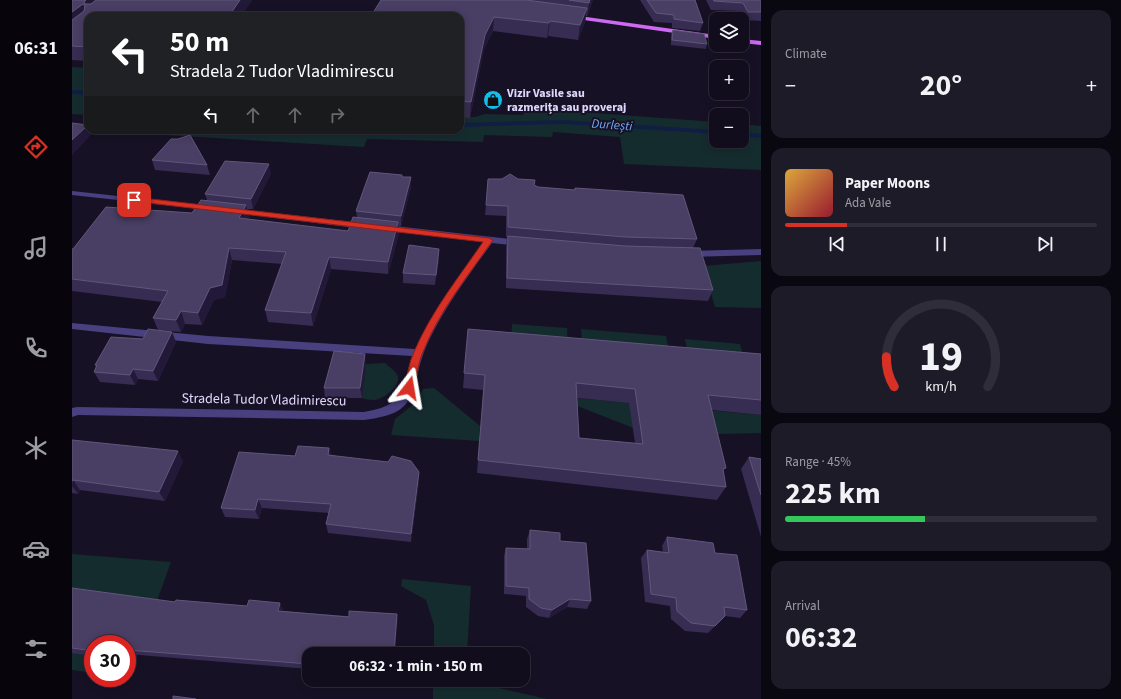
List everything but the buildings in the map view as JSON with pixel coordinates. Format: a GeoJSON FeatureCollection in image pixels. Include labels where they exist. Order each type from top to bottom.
{"type":"FeatureCollection","features":[{"type":"Feature","properties":{"kind":"main road"},"geometry":{"type":"LineString","coordinates":[[562,15],[709,36]]}},
{"type":"Feature","properties":{"kind":"main road"},"geometry":{"type":"LineString","coordinates":[[749,42],[761,43]]}},
{"type":"Feature","properties":{"kind":"street"},"geometry":{"type":"LineString","coordinates":[[72,193],[528,244]]}},
{"type":"Feature","properties":{"kind":"street","name":"Stradela Tudor Vladimirescu"},"geometry":{"type":"LineString","coordinates":[[72,413],[77,411],[120,410],[364,416],[379,414],[393,408],[404,399],[409,388],[418,353],[431,327],[450,296],[489,240]]}},
{"type":"Feature","properties":{"kind":"street"},"geometry":{"type":"LineString","coordinates":[[682,254],[761,252]]}},
{"type":"Feature","properties":{"kind":"street"},"geometry":{"type":"LineString","coordinates":[[72,326],[208,340],[418,353]]}},
{"type":"Feature","properties":{"kind":"green space"},"geometry":{"type":"Polygon","coordinates":[[[72,67],[84,68],[84,115],[72,114],[72,67]]]}},
{"type":"Feature","properties":{"kind":"green space"},"geometry":{"type":"Polygon","coordinates":[[[526,108],[709,121],[709,148],[749,148],[749,125],[761,126],[761,170],[624,164],[620,137],[553,132],[552,137],[484,135],[483,142],[367,139],[364,147],[164,135],[464,134],[464,117],[475,117],[485,114],[523,115],[526,108]]]}},
{"type":"Feature","properties":{"kind":"green space"},"geometry":{"type":"Polygon","coordinates":[[[761,261],[761,308],[715,307],[703,266],[761,261]]]}},
{"type":"Feature","properties":{"kind":"green space"},"geometry":{"type":"Polygon","coordinates":[[[512,324],[567,328],[568,353],[511,348],[512,324]]]}},
{"type":"Feature","properties":{"kind":"green space"},"geometry":{"type":"Polygon","coordinates":[[[581,329],[666,336],[671,362],[583,354],[581,329]]]}},
{"type":"Feature","properties":{"kind":"green space"},"geometry":{"type":"Polygon","coordinates":[[[685,339],[740,344],[747,369],[690,363],[685,339]]]}},
{"type":"Feature","properties":{"kind":"green space"},"geometry":{"type":"Polygon","coordinates":[[[385,363],[398,377],[398,381],[394,389],[378,399],[372,400],[362,398],[366,364],[385,363]]]}},
{"type":"Feature","properties":{"kind":"green space"},"geometry":{"type":"Polygon","coordinates":[[[434,388],[480,426],[479,441],[391,435],[395,419],[414,404],[423,389],[434,388]]]}},
{"type":"Feature","properties":{"kind":"green space"},"geometry":{"type":"Polygon","coordinates":[[[552,396],[761,415],[761,433],[717,434],[641,431],[552,396]]]}},
{"type":"Feature","properties":{"kind":"green space"},"geometry":{"type":"Polygon","coordinates":[[[72,554],[171,562],[136,659],[136,635],[84,635],[84,672],[72,670],[72,554]]]}},
{"type":"Feature","properties":{"kind":"green space"},"geometry":{"type":"Polygon","coordinates":[[[402,579],[471,586],[467,647],[434,647],[434,625],[426,600],[401,586],[402,579]]]}},
{"type":"Feature","properties":{"kind":"green space"},"geometry":{"type":"Polygon","coordinates":[[[433,687],[495,687],[547,699],[433,699],[433,687]]]}},
{"type":"Feature","properties":{"kind":"waterway","name":"Durlești"},"geometry":{"type":"LineString","coordinates":[[72,92],[84,93]]}},
{"type":"Feature","properties":{"kind":"waterway","name":"Durlești"},"geometry":{"type":"LineString","coordinates":[[464,125],[563,122],[709,132]]}},
{"type":"Feature","properties":{"kind":"waterway","name":"Durlești"},"geometry":{"type":"LineString","coordinates":[[749,135],[761,136]]}},
{"type":"Feature","properties":{"kind":"place","name":"Vizir Vasile sau razmerița sau proveraj"},"geometry":{"type":"Point","coordinates":[493,100]}},
{"type":"Feature","properties":{"kind":"route"},"geometry":{"type":"LineString","coordinates":[[134,200],[489,240],[450,296],[431,327],[418,353],[409,388]]}}]}
